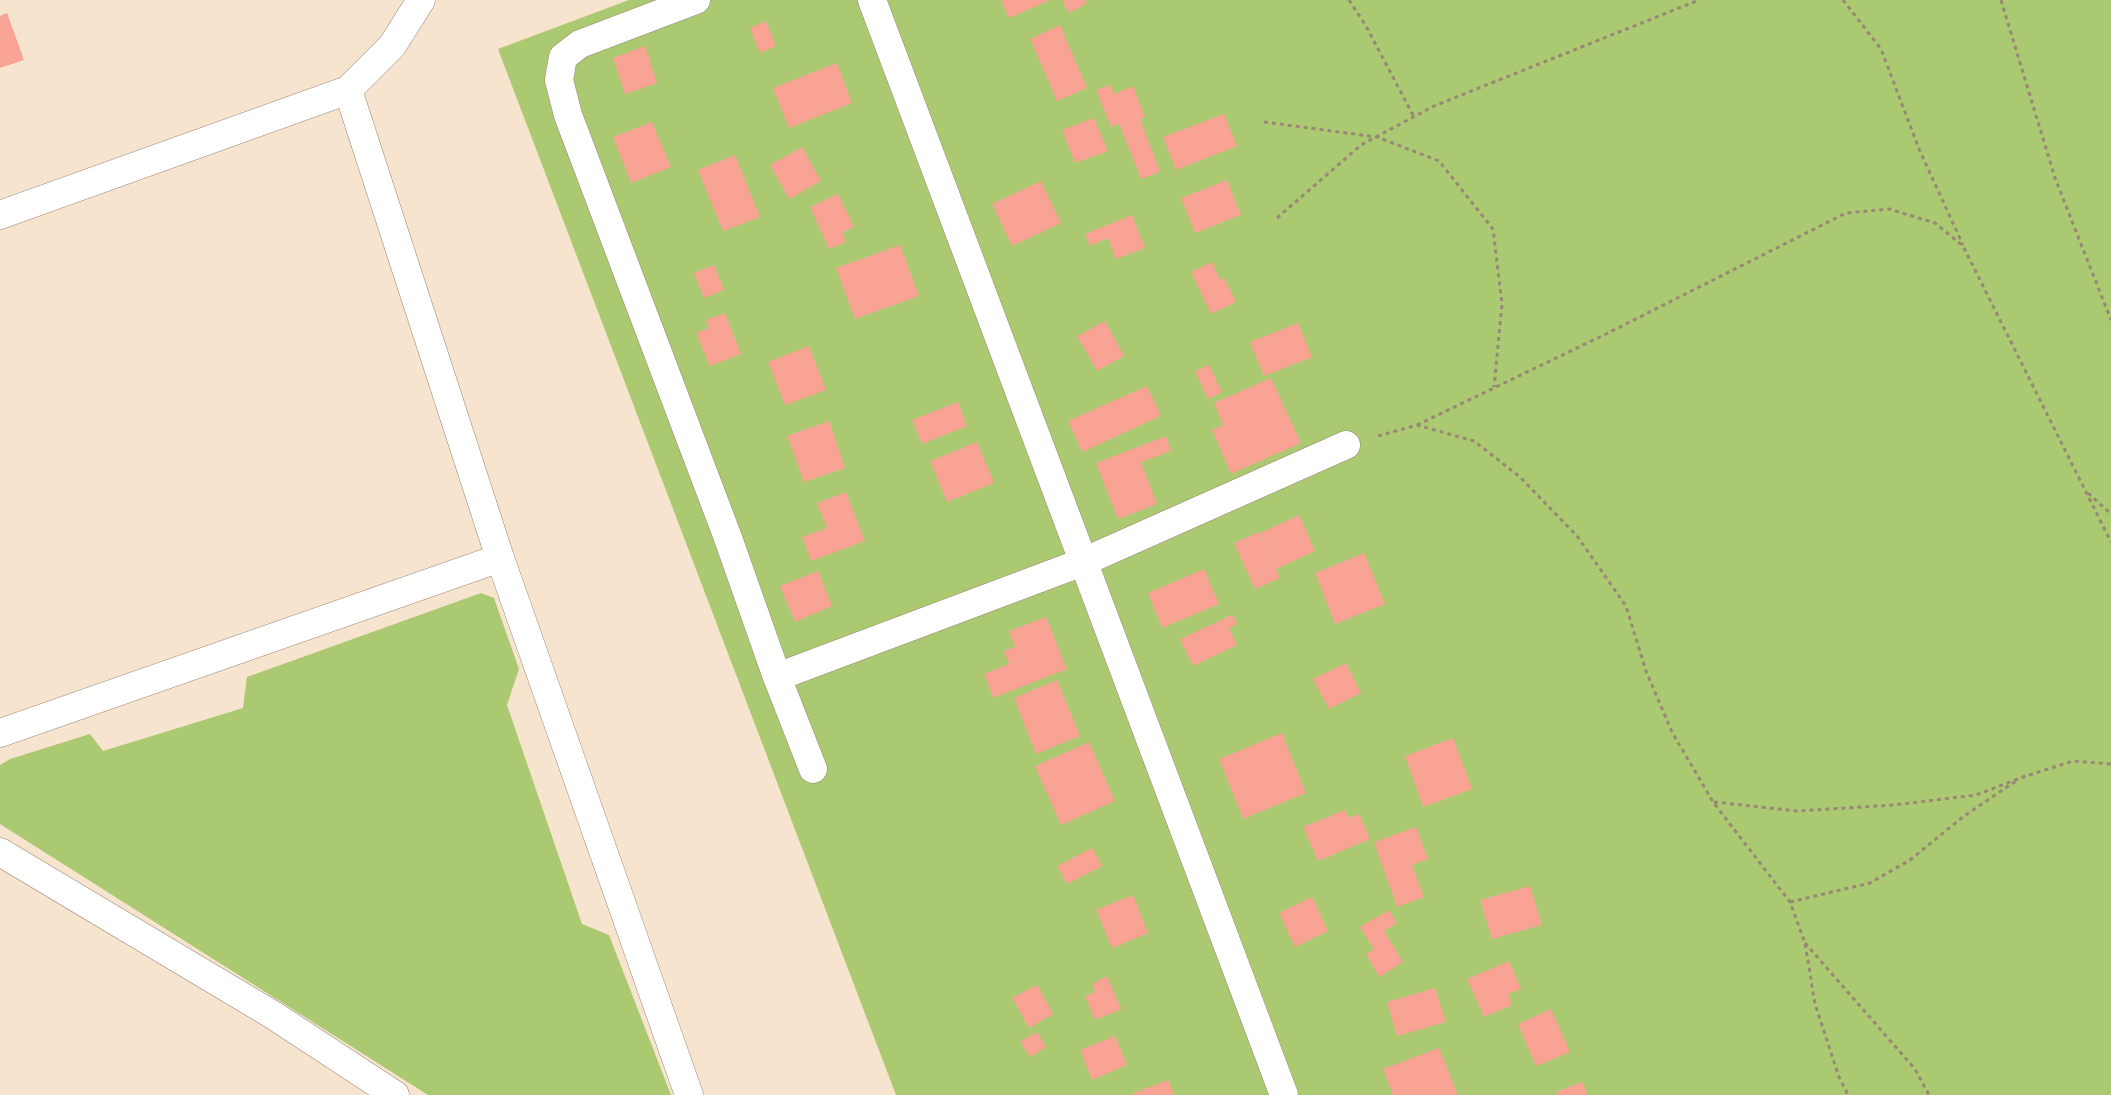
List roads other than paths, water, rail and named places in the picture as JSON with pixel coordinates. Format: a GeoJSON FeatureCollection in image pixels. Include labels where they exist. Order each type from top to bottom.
{"type":"FeatureCollection","features":[{"type":"Feature","properties":{"kind":"street"},"geometry":{"type":"LineString","coordinates":[[0,216],[348,90],[392,46],[421,0]]}},
{"type":"Feature","properties":{"kind":"street"},"geometry":{"type":"LineString","coordinates":[[696,0],[580,44],[563,57],[559,80],[568,115],[813,769]]}},
{"type":"Feature","properties":{"kind":"street"},"geometry":{"type":"LineString","coordinates":[[872,0],[1284,1095]]}},
{"type":"Feature","properties":{"kind":"street"},"geometry":{"type":"LineString","coordinates":[[348,90],[500,558],[689,1095]]}},
{"type":"Feature","properties":{"kind":"street"},"geometry":{"type":"LineString","coordinates":[[777,677],[1083,562],[1346,445]]}},
{"type":"Feature","properties":{"kind":"street"},"geometry":{"type":"LineString","coordinates":[[0,733],[500,558]]}},
{"type":"Feature","properties":{"kind":"street"},"geometry":{"type":"LineString","coordinates":[[0,852],[273,1015],[395,1095]]}}]}
